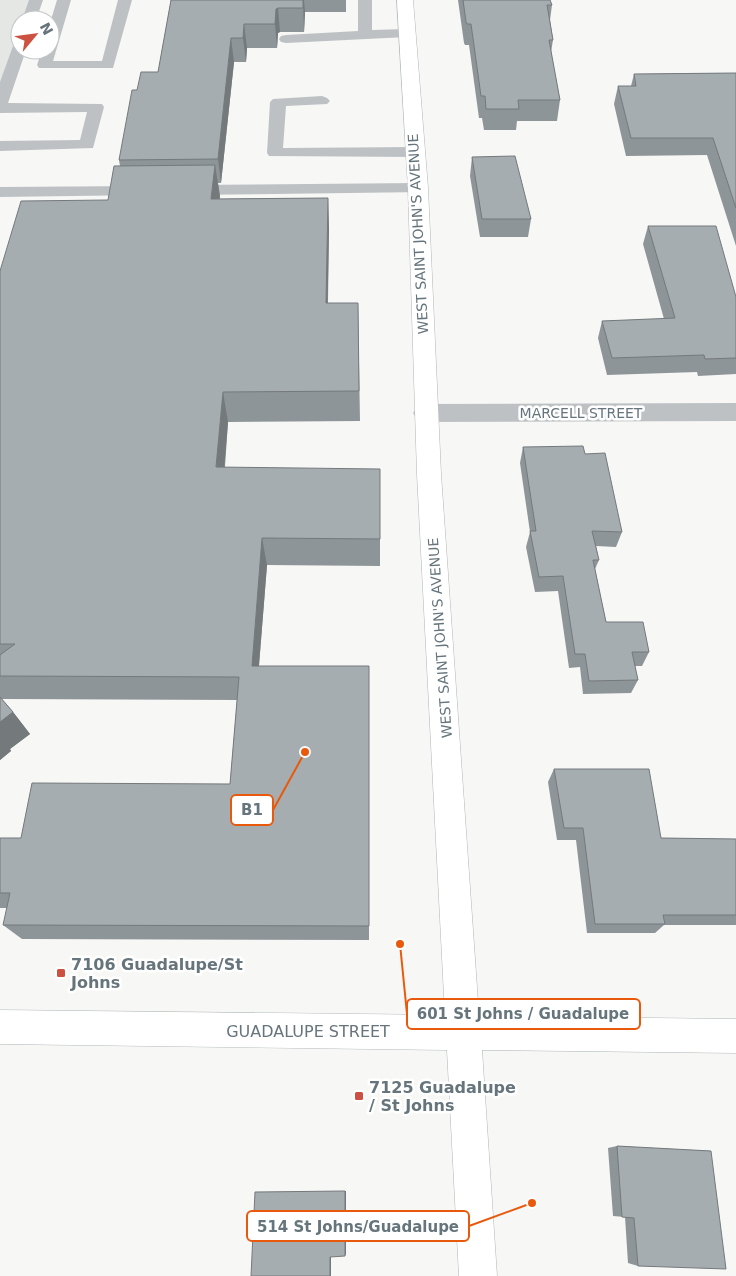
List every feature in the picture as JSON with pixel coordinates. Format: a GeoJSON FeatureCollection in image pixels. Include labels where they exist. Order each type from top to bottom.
{"type":"FeatureCollection","features":[{"type":"Feature","properties":{"kind":"street","name":"WEST SAINT JOHN'S AVENUE"},"geometry":{"type":"LineString","coordinates":[[405,0],[418,188],[425,413],[478,1276]]}},
{"type":"Feature","properties":{"kind":"street","name":"MARCELL STREET"},"geometry":{"type":"LineString","coordinates":[[425,413],[736,412]]}},
{"type":"Feature","properties":{"kind":"street","name":"GUADALUPE STREET"},"geometry":{"type":"LineString","coordinates":[[0,1027],[365,1033],[463,1032],[736,1036]]}},
{"type":"Feature","properties":{"kind":"lane"},"geometry":{"type":"LineString","coordinates":[[60,14],[64,0]]}},
{"type":"Feature","properties":{"kind":"lane"},"geometry":{"type":"LineString","coordinates":[[46,60],[44,64],[108,65],[125,0]]}},
{"type":"Feature","properties":{"kind":"lane"},"geometry":{"type":"LineString","coordinates":[[365,0],[365,36]]}},
{"type":"Feature","properties":{"kind":"lane"},"geometry":{"type":"LineString","coordinates":[[286,40],[407,33]]}},
{"type":"Feature","properties":{"kind":"lane"},"geometry":{"type":"LineString","coordinates":[[0,146],[87,144],[96,107],[0,106],[15,60]]}},
{"type":"Feature","properties":{"kind":"lane"},"geometry":{"type":"LineString","coordinates":[[322,101],[278,102],[275,153],[415,152]]}},
{"type":"Feature","properties":{"kind":"lane"},"geometry":{"type":"LineString","coordinates":[[175,190],[418,188]]}},
{"type":"Feature","properties":{"kind":"lane"},"geometry":{"type":"LineString","coordinates":[[0,192],[155,191]]}},
{"type":"Feature","properties":{"kind":"shaded area"},"geometry":{"type":"Polygon","coordinates":[[[0,0],[30,0],[26,10],[10,10],[10,58],[0,87],[0,0]]]}},
{"type":"Feature","properties":{"kind":"building"},"geometry":{"type":"Polygon","coordinates":[[[171,0],[303,0],[303,8],[278,8],[276,9],[275,24],[244,24],[243,38],[231,38],[218,159],[119,160],[132,90],[137,90],[141,72],[158,72],[171,0]]]}},
{"type":"Feature","properties":{"kind":"building"},"geometry":{"type":"Polygon","coordinates":[[[463,0],[550,0],[552,5],[547,5],[553,40],[549,40],[560,100],[518,100],[519,109],[486,109],[485,96],[481,96],[471,24],[466,22],[463,0]]]}},
{"type":"Feature","properties":{"kind":"building"},"geometry":{"type":"Polygon","coordinates":[[[736,73],[736,208],[713,138],[631,138],[618,86],[636,86],[634,74],[736,73]]]}},
{"type":"Feature","properties":{"kind":"building"},"geometry":{"type":"Polygon","coordinates":[[[515,156],[531,219],[482,219],[472,157],[515,156]]]}},
{"type":"Feature","properties":{"kind":"building"},"geometry":{"type":"Polygon","coordinates":[[[215,165],[211,199],[328,198],[326,303],[358,303],[359,391],[223,392],[216,467],[380,469],[380,539],[262,538],[252,666],[369,666],[369,926],[3,925],[10,893],[0,893],[0,838],[21,838],[32,783],[230,784],[239,677],[0,676],[0,655],[15,644],[0,644],[0,271],[21,201],[108,200],[114,166],[215,165]]]}},
{"type":"Feature","properties":{"kind":"building"},"geometry":{"type":"Polygon","coordinates":[[[648,226],[716,226],[736,297],[736,358],[705,359],[704,355],[612,358],[602,321],[675,318],[648,226]]]}},
{"type":"Feature","properties":{"kind":"building"},"geometry":{"type":"Polygon","coordinates":[[[583,446],[585,454],[605,453],[622,532],[592,531],[599,560],[593,560],[606,622],[643,622],[649,652],[632,652],[638,680],[589,681],[585,654],[575,654],[563,576],[539,577],[530,531],[536,531],[523,447],[583,446]]]}},
{"type":"Feature","properties":{"kind":"building"},"geometry":{"type":"Polygon","coordinates":[[[0,697],[13,712],[0,722],[0,697]]]}},
{"type":"Feature","properties":{"kind":"building"},"geometry":{"type":"Polygon","coordinates":[[[554,769],[649,769],[661,838],[736,839],[736,915],[663,915],[665,924],[595,924],[583,828],[564,828],[554,769]]]}},
{"type":"Feature","properties":{"kind":"building"},"geometry":{"type":"Polygon","coordinates":[[[617,1146],[711,1151],[726,1269],[638,1266],[634,1218],[622,1217],[617,1146]]]}},
{"type":"Feature","properties":{"kind":"building"},"geometry":{"type":"Polygon","coordinates":[[[345,1191],[345,1256],[330,1257],[330,1276],[251,1276],[255,1192],[345,1191]]]}},
{"type":"Feature","properties":{"kind":"place","name":"B1"},"geometry":{"type":"Point","coordinates":[305,752]}},
{"type":"Feature","properties":{"kind":"place","name":"601 St Johns / Guadalupe"},"geometry":{"type":"Point","coordinates":[400,944]}},
{"type":"Feature","properties":{"kind":"place","name":"7106 Guadalupe/St Johns"},"geometry":{"type":"Point","coordinates":[61,973]}},
{"type":"Feature","properties":{"kind":"place","name":"7125 Guadalupe / St Johns"},"geometry":{"type":"Point","coordinates":[359,1096]}},
{"type":"Feature","properties":{"kind":"place","name":"514 St Johns/Guadalupe"},"geometry":{"type":"Point","coordinates":[532,1203]}}]}
